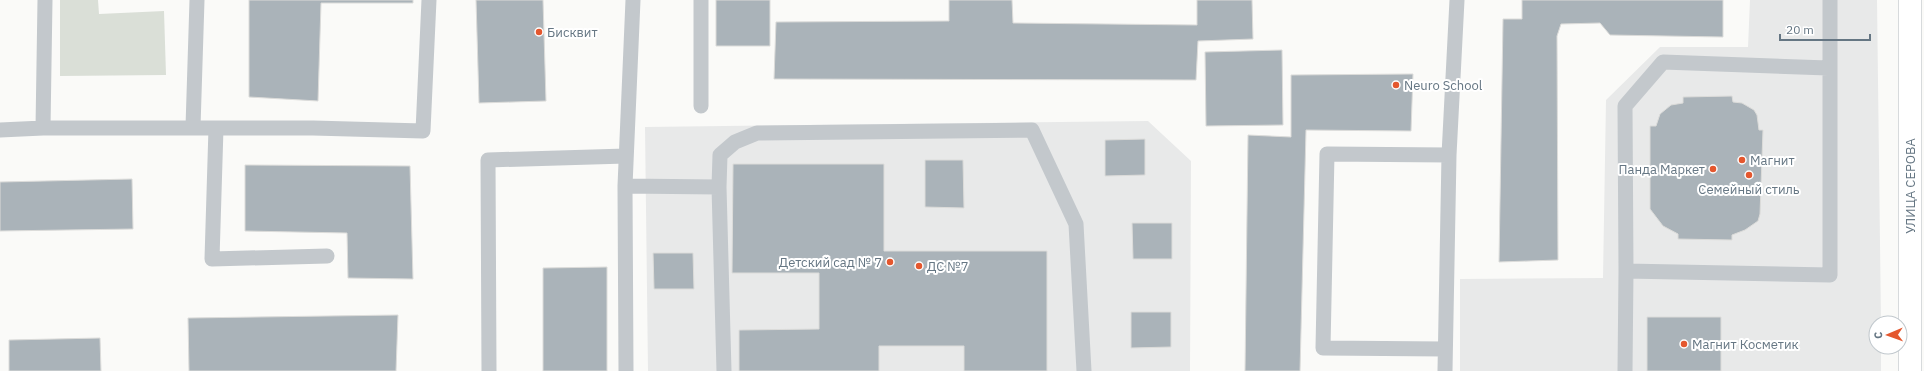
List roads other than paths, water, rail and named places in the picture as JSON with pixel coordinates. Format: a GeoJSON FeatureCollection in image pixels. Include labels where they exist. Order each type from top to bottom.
{"type":"FeatureCollection","features":[{"type":"Feature","properties":{"kind":"street","name":"УЛИЦА СЕРОВА"},"geometry":{"type":"LineString","coordinates":[[1910,0],[1910,371]]}},
{"type":"Feature","properties":{"kind":"lane"},"geometry":{"type":"LineString","coordinates":[[43,128],[45,0]]}},
{"type":"Feature","properties":{"kind":"lane"},"geometry":{"type":"LineString","coordinates":[[193,128],[197,0]]}},
{"type":"Feature","properties":{"kind":"lane"},"geometry":{"type":"LineString","coordinates":[[0,130],[43,128],[313,128],[423,131],[429,0]]}},
{"type":"Feature","properties":{"kind":"lane"},"geometry":{"type":"LineString","coordinates":[[626,371],[625,186],[633,0]]}},
{"type":"Feature","properties":{"kind":"lane"},"geometry":{"type":"LineString","coordinates":[[701,0],[701,106]]}},
{"type":"Feature","properties":{"kind":"lane"},"geometry":{"type":"LineString","coordinates":[[1444,371],[1449,155],[1457,0]]}},
{"type":"Feature","properties":{"kind":"lane"},"geometry":{"type":"LineString","coordinates":[[1626,271],[1830,275],[1828,68],[1830,0]]}},
{"type":"Feature","properties":{"kind":"lane"},"geometry":{"type":"LineString","coordinates":[[1625,371],[1625,106],[1663,62],[1828,68]]}},
{"type":"Feature","properties":{"kind":"lane"},"geometry":{"type":"LineString","coordinates":[[216,128],[212,259],[326,256]]}},
{"type":"Feature","properties":{"kind":"lane"},"geometry":{"type":"LineString","coordinates":[[724,371],[719,187],[720,155],[735,142],[757,133],[1032,130],[1076,224],[1084,371]]}},
{"type":"Feature","properties":{"kind":"lane"},"geometry":{"type":"LineString","coordinates":[[1444,348],[1323,348],[1326,162],[1327,154],[1449,155]]}},
{"type":"Feature","properties":{"kind":"lane"},"geometry":{"type":"LineString","coordinates":[[489,371],[488,160],[626,156]]}},
{"type":"Feature","properties":{"kind":"lane"},"geometry":{"type":"LineString","coordinates":[[625,186],[719,187]]}},
{"type":"Feature","properties":{"kind":"place","name":"Бисквит"},"geometry":{"type":"Point","coordinates":[539,32]}},
{"type":"Feature","properties":{"kind":"place","name":"Neuro School"},"geometry":{"type":"Point","coordinates":[1396,85]}},
{"type":"Feature","properties":{"kind":"place","name":"Магнит"},"geometry":{"type":"Point","coordinates":[1742,160]}},
{"type":"Feature","properties":{"kind":"place","name":"Панда Маркет"},"geometry":{"type":"Point","coordinates":[1713,169]}},
{"type":"Feature","properties":{"kind":"place","name":"Семейный стиль"},"geometry":{"type":"Point","coordinates":[1749,175]}},
{"type":"Feature","properties":{"kind":"place","name":"Детский сад № 7"},"geometry":{"type":"Point","coordinates":[890,262]}},
{"type":"Feature","properties":{"kind":"place","name":"ДС №7"},"geometry":{"type":"Point","coordinates":[919,266]}},
{"type":"Feature","properties":{"kind":"place","name":"Магнит Косметик"},"geometry":{"type":"Point","coordinates":[1684,344]}}]}
